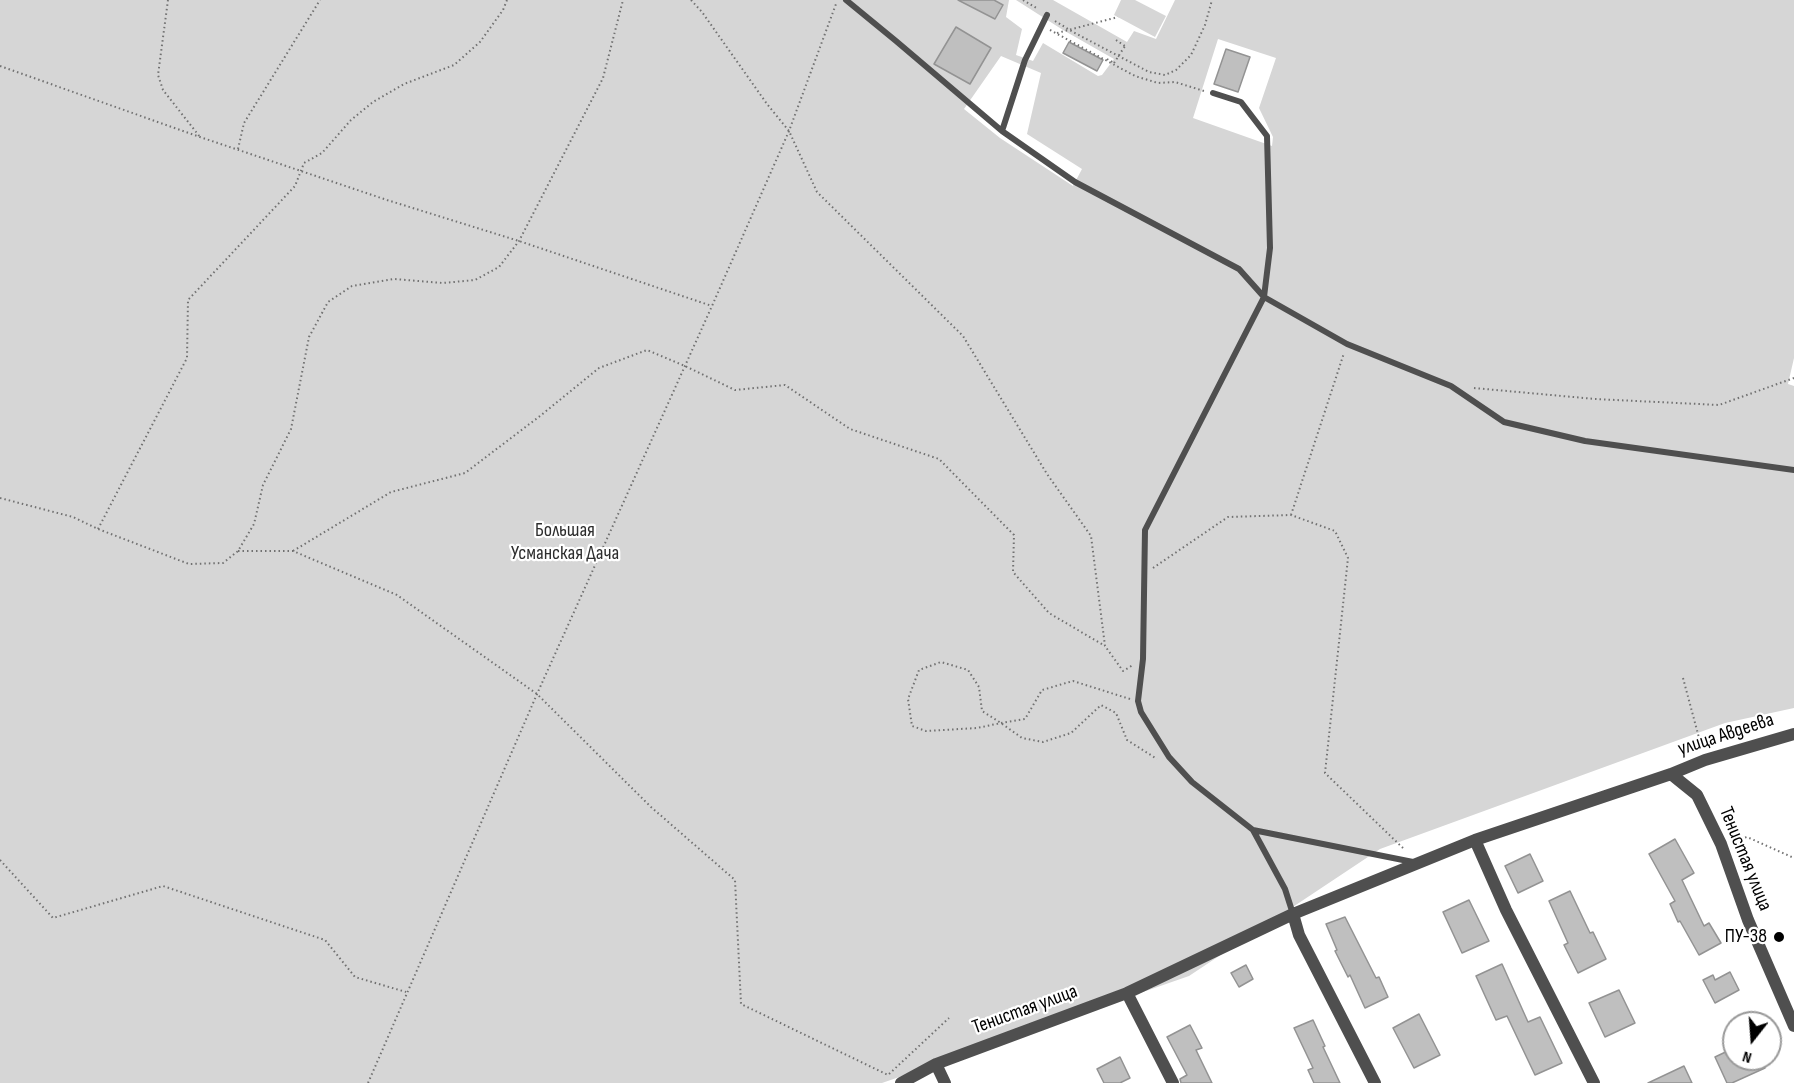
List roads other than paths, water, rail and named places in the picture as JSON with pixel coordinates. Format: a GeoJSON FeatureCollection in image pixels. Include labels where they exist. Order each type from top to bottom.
{"type":"FeatureCollection","features":[{"type":"Feature","properties":{"kind":"street","name":"улица Авдеева"},"geometry":{"type":"LineString","coordinates":[[1671,774],[1705,760],[1794,734]]}},
{"type":"Feature","properties":{"kind":"street","name":"Тенистая улица"},"geometry":{"type":"LineString","coordinates":[[901,1083],[936,1064],[1127,993],[1293,914],[1475,840],[1671,774],[1697,795],[1721,844],[1748,920],[1794,1026]]}},
{"type":"Feature","properties":{"kind":"street"},"geometry":{"type":"LineString","coordinates":[[1475,840],[1506,910],[1594,1083]]}},
{"type":"Feature","properties":{"kind":"street"},"geometry":{"type":"LineString","coordinates":[[1293,914],[1299,935],[1375,1083]]}},
{"type":"Feature","properties":{"kind":"street"},"geometry":{"type":"LineString","coordinates":[[1127,993],[1173,1083]]}},
{"type":"Feature","properties":{"kind":"street"},"geometry":{"type":"LineString","coordinates":[[936,1064],[945,1083]]}},
{"type":"Feature","properties":{"kind":"lane"},"geometry":{"type":"LineString","coordinates":[[846,0],[1002,132],[1075,182],[1239,268],[1264,297],[1347,344],[1451,386],[1504,422],[1585,441],[1794,470]]}},
{"type":"Feature","properties":{"kind":"lane"},"geometry":{"type":"LineString","coordinates":[[1002,132],[1025,60],[1047,15]]}},
{"type":"Feature","properties":{"kind":"lane"},"geometry":{"type":"LineString","coordinates":[[1213,93],[1241,102],[1267,136],[1270,248],[1264,297],[1147,523],[1143,543],[1143,659],[1138,701],[1141,711],[1169,757],[1192,782],[1253,830],[1285,889],[1293,914]]}},
{"type":"Feature","properties":{"kind":"lane"},"geometry":{"type":"LineString","coordinates":[[1253,830],[1418,863]]}},
{"type":"Feature","properties":{"kind":"place","name":"ПУ-38"},"geometry":{"type":"Point","coordinates":[1779,937]}},
{"type":"Feature","properties":{"kind":"park label","name":"Большая Усманская Дача"},"geometry":{"type":"Point","coordinates":[565,542]}}]}
